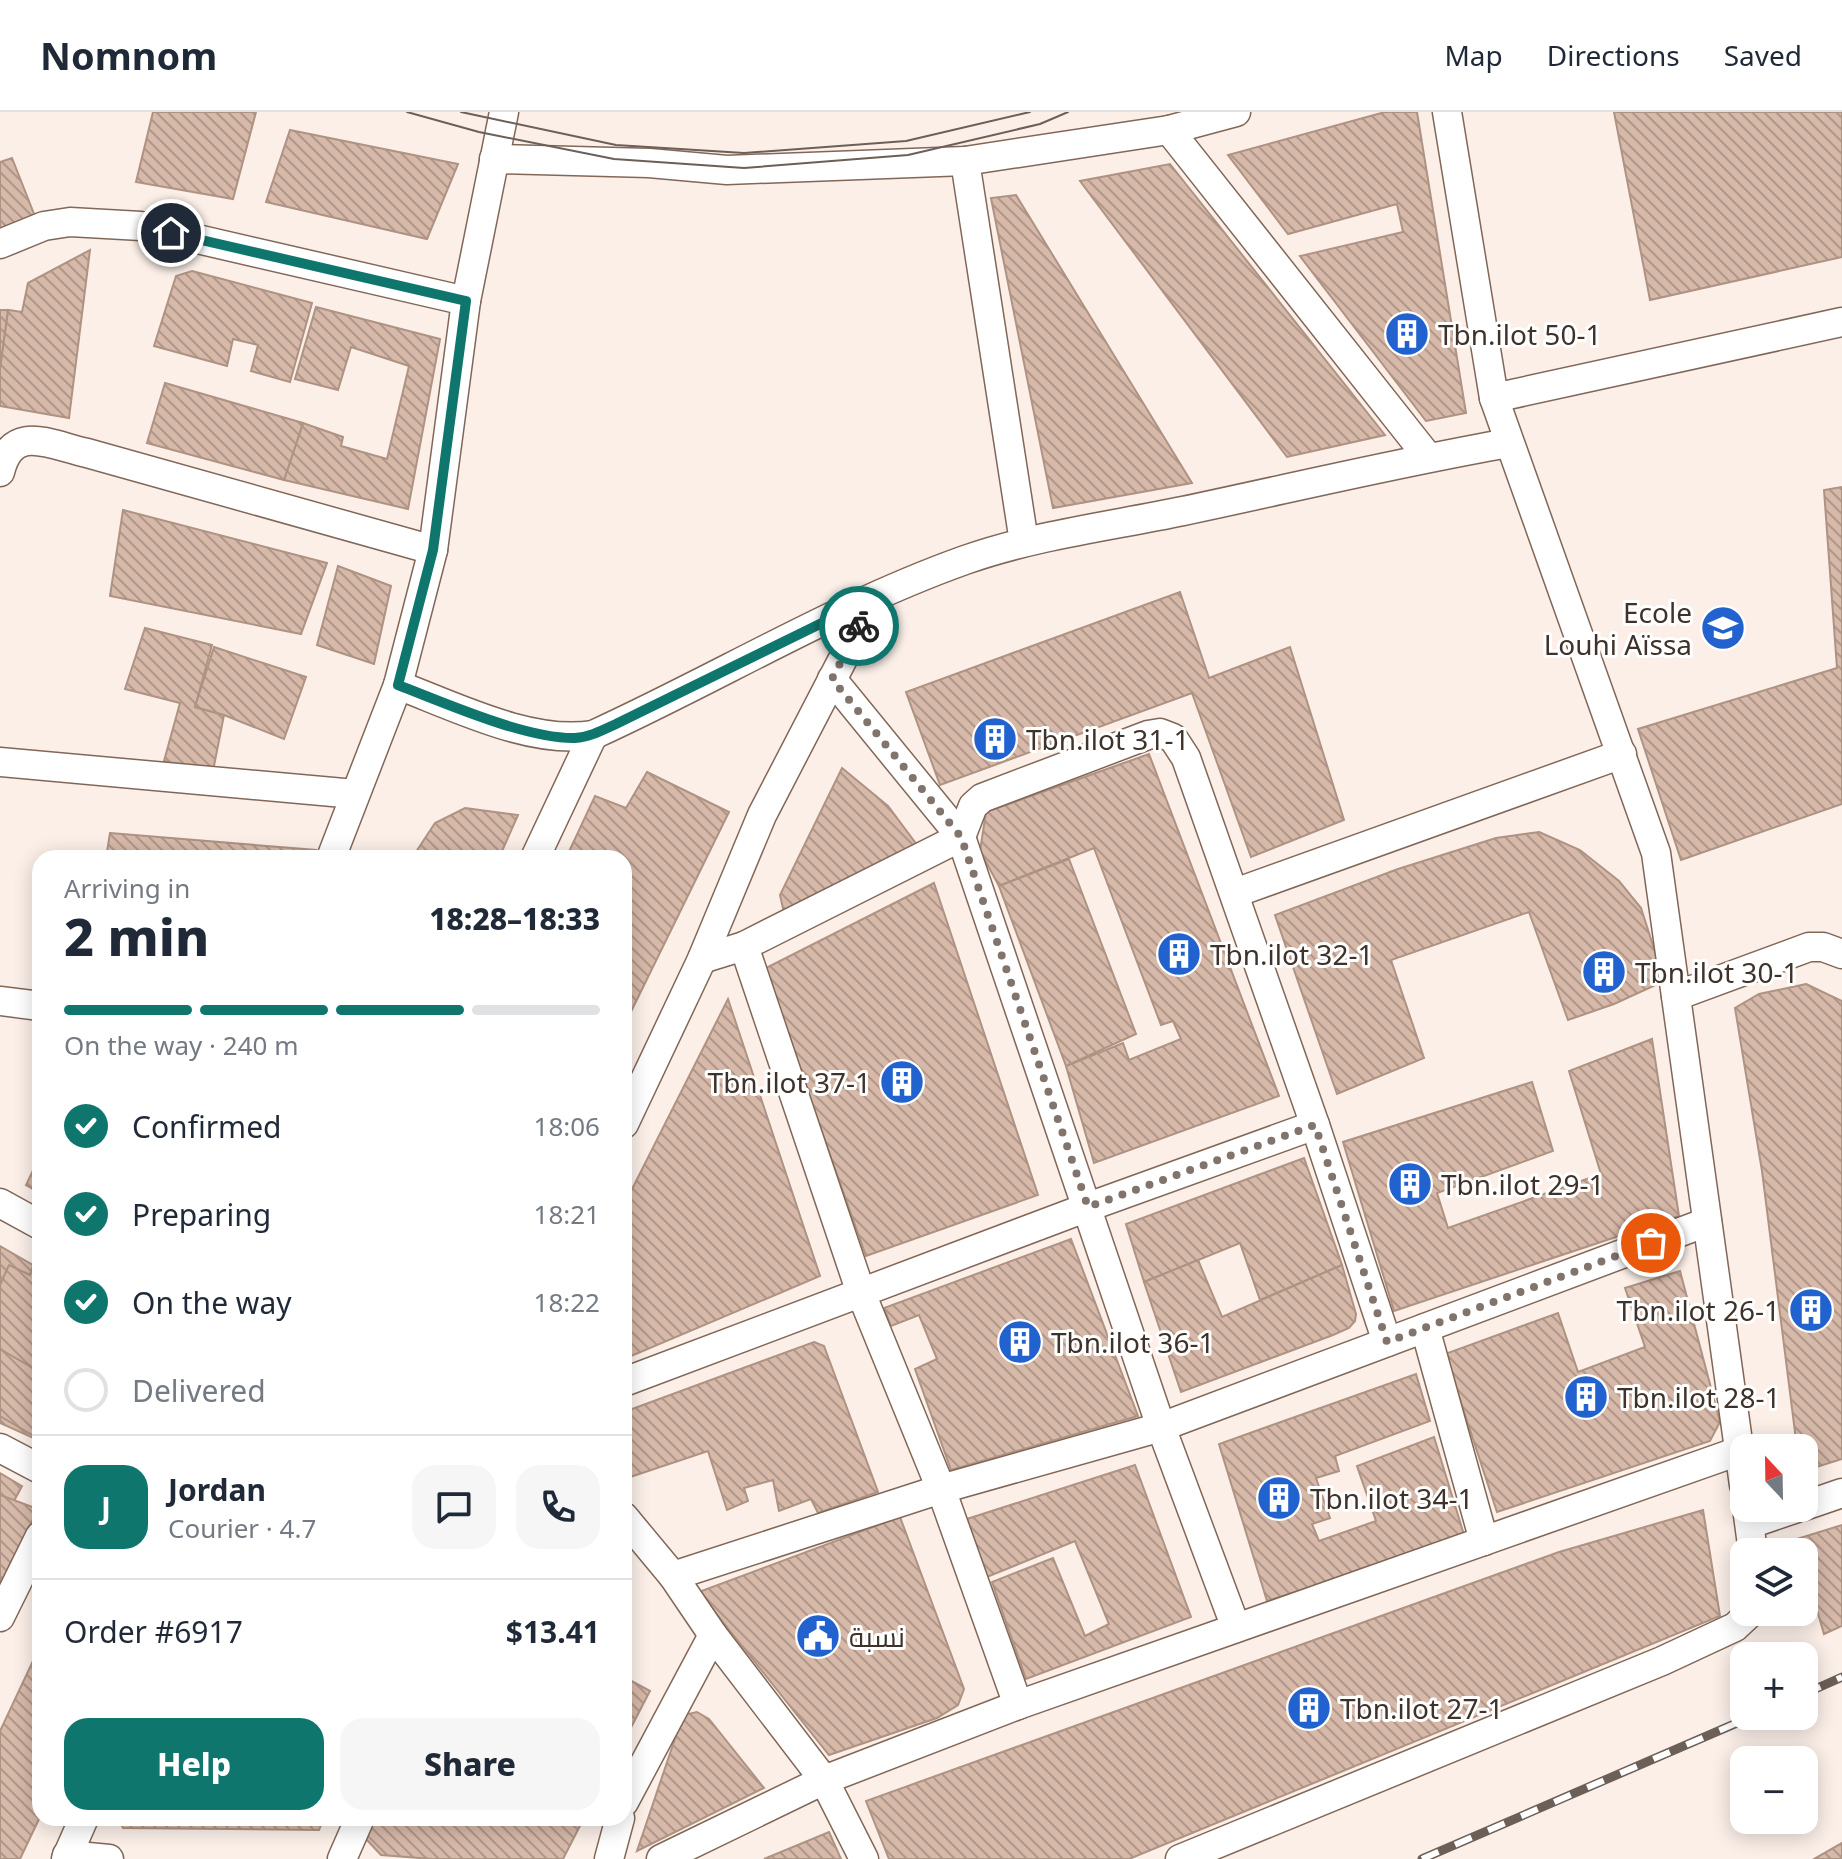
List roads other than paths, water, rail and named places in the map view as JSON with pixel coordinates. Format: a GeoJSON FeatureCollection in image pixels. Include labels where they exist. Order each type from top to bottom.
{"type":"FeatureCollection","features":[{"type":"Feature","properties":{"kind":"street"},"geometry":{"type":"LineString","coordinates":[[334,850],[398,685],[433,550],[466,301],[504,112]]}},
{"type":"Feature","properties":{"kind":"street"},"geometry":{"type":"LineString","coordinates":[[494,159],[649,163],[727,170],[965,161],[1169,130],[1236,112]]}},
{"type":"Feature","properties":{"kind":"street"},"geometry":{"type":"LineString","coordinates":[[1447,112],[1494,398],[1656,853],[1737,1434]]}},
{"type":"Feature","properties":{"kind":"street"},"geometry":{"type":"LineString","coordinates":[[1169,130],[1428,457]]}},
{"type":"Feature","properties":{"kind":"street"},"geometry":{"type":"LineString","coordinates":[[965,161],[1024,542]]}},
{"type":"Feature","properties":{"kind":"street"},"geometry":{"type":"LineString","coordinates":[[0,244],[44,226],[70,222],[141,226],[466,301]]}},
{"type":"Feature","properties":{"kind":"street"},"geometry":{"type":"LineString","coordinates":[[1494,398],[1842,322]]}},
{"type":"Feature","properties":{"kind":"street"},"geometry":{"type":"LineString","coordinates":[[0,472],[4,455],[10,447],[19,441],[34,441],[433,550]]}},
{"type":"Feature","properties":{"kind":"street"},"geometry":{"type":"LineString","coordinates":[[398,685],[532,731],[575,738],[593,735],[875,597],[965,560],[1024,542],[1179,512],[1428,457],[1509,443]]}},
{"type":"Feature","properties":{"kind":"street"},"geometry":{"type":"LineString","coordinates":[[632,1107],[702,959],[762,815],[875,597]]}},
{"type":"Feature","properties":{"kind":"street"},"geometry":{"type":"LineString","coordinates":[[832,679],[961,837],[1161,1427],[1236,1628]]}},
{"type":"Feature","properties":{"kind":"street"},"geometry":{"type":"LineString","coordinates":[[702,959],[744,946],[961,837],[973,806],[982,798],[1148,735],[1160,733],[1173,738],[1186,758],[1235,893],[1387,1342]]}},
{"type":"Feature","properties":{"kind":"street"},"geometry":{"type":"LineString","coordinates":[[539,850],[593,735]]}},
{"type":"Feature","properties":{"kind":"street"},"geometry":{"type":"LineString","coordinates":[[1235,893],[1622,754]]}},
{"type":"Feature","properties":{"kind":"street"},"geometry":{"type":"LineString","coordinates":[[0,762],[355,794]]}},
{"type":"Feature","properties":{"kind":"street"},"geometry":{"type":"LineString","coordinates":[[744,946],[861,1293],[941,1489],[1018,1705]]}},
{"type":"Feature","properties":{"kind":"street"},"geometry":{"type":"LineString","coordinates":[[1676,996],[1809,947],[1823,947],[1842,954]]}},
{"type":"Feature","properties":{"kind":"street"},"geometry":{"type":"LineString","coordinates":[[0,1001],[32,1005]]}},
{"type":"Feature","properties":{"kind":"street"},"geometry":{"type":"LineString","coordinates":[[632,1379],[1315,1125]]}},
{"type":"Feature","properties":{"kind":"street"},"geometry":{"type":"LineString","coordinates":[[0,1203],[32,1221]]}},
{"type":"Feature","properties":{"kind":"street"},"geometry":{"type":"LineString","coordinates":[[673,1576],[941,1489],[1161,1427],[1707,1222]]}},
{"type":"Feature","properties":{"kind":"street"},"geometry":{"type":"LineString","coordinates":[[1425,1328],[1484,1541]]}},
{"type":"Feature","properties":{"kind":"street"},"geometry":{"type":"LineString","coordinates":[[0,1448],[32,1465]]}},
{"type":"Feature","properties":{"kind":"street"},"geometry":{"type":"LineString","coordinates":[[661,1859],[824,1780],[1018,1705],[1730,1454]]}},
{"type":"Feature","properties":{"kind":"street"},"geometry":{"type":"LineString","coordinates":[[1818,1501],[1842,1493]]}},
{"type":"Feature","properties":{"kind":"street"},"geometry":{"type":"LineString","coordinates":[[632,1527],[673,1576],[713,1635],[824,1780],[864,1859]]}},
{"type":"Feature","properties":{"kind":"street"},"geometry":{"type":"LineString","coordinates":[[0,1617],[32,1552]]}},
{"type":"Feature","properties":{"kind":"street"},"geometry":{"type":"LineString","coordinates":[[1180,1859],[1662,1661],[1736,1626]]}},
{"type":"Feature","properties":{"kind":"street"},"geometry":{"type":"LineString","coordinates":[[632,1787],[713,1635]]}},
{"type":"Feature","properties":{"kind":"street"},"geometry":{"type":"LineString","coordinates":[[81,1826],[67,1857],[109,1859]]}},
{"type":"Feature","properties":{"kind":"street"},"geometry":{"type":"LineString","coordinates":[[342,1859],[356,1826]]}},
{"type":"Feature","properties":{"kind":"street"},"geometry":{"type":"LineString","coordinates":[[609,1859],[618,1826]]}},
{"type":"Feature","properties":{"kind":"tram line"},"geometry":{"type":"LineString","coordinates":[[407,112],[479,132],[614,159],[744,168],[908,155],[1040,124],[1068,112]]}},
{"type":"Feature","properties":{"kind":"tram line"},"geometry":{"type":"LineString","coordinates":[[461,112],[616,145],[744,153],[906,141],[1030,112]]}},
{"type":"Feature","properties":{"kind":"railway"},"geometry":{"type":"LineString","coordinates":[[1818,1688],[1842,1677]]}},
{"type":"Feature","properties":{"kind":"railway"},"geometry":{"type":"LineString","coordinates":[[1422,1859],[1730,1726]]}},
{"type":"Feature","properties":{"kind":"place","name":"Tbn.ilot 50-1"},"geometry":{"type":"Point","coordinates":[1407,334]}},
{"type":"Feature","properties":{"kind":"place","name":"Ecole Louhi Aïssa"},"geometry":{"type":"Point","coordinates":[1723,628]}},
{"type":"Feature","properties":{"kind":"place","name":"Tbn.ilot 31-1"},"geometry":{"type":"Point","coordinates":[995,739]}},
{"type":"Feature","properties":{"kind":"place","name":"Tbn.ilot 32-1"},"geometry":{"type":"Point","coordinates":[1179,954]}},
{"type":"Feature","properties":{"kind":"place","name":"Tbn.ilot 30-1"},"geometry":{"type":"Point","coordinates":[1604,972]}},
{"type":"Feature","properties":{"kind":"place","name":"Tbn.ilot 37-1"},"geometry":{"type":"Point","coordinates":[902,1082]}},
{"type":"Feature","properties":{"kind":"place","name":"Tbn.ilot 29-1"},"geometry":{"type":"Point","coordinates":[1410,1184]}},
{"type":"Feature","properties":{"kind":"place","name":"Tbn.ilot 26-1"},"geometry":{"type":"Point","coordinates":[1811,1310]}},
{"type":"Feature","properties":{"kind":"place","name":"Tbn.ilot 36-1"},"geometry":{"type":"Point","coordinates":[1020,1342]}},
{"type":"Feature","properties":{"kind":"place","name":"Tbn.ilot 28-1"},"geometry":{"type":"Point","coordinates":[1586,1397]}},
{"type":"Feature","properties":{"kind":"place","name":"Tbn.ilot 34-1"},"geometry":{"type":"Point","coordinates":[1279,1498]}},
{"type":"Feature","properties":{"kind":"place","name":"نسبة"},"geometry":{"type":"Point","coordinates":[818,1636]}},
{"type":"Feature","properties":{"kind":"place","name":"Tbn.ilot 27-1"},"geometry":{"type":"Point","coordinates":[1309,1708]}}]}
